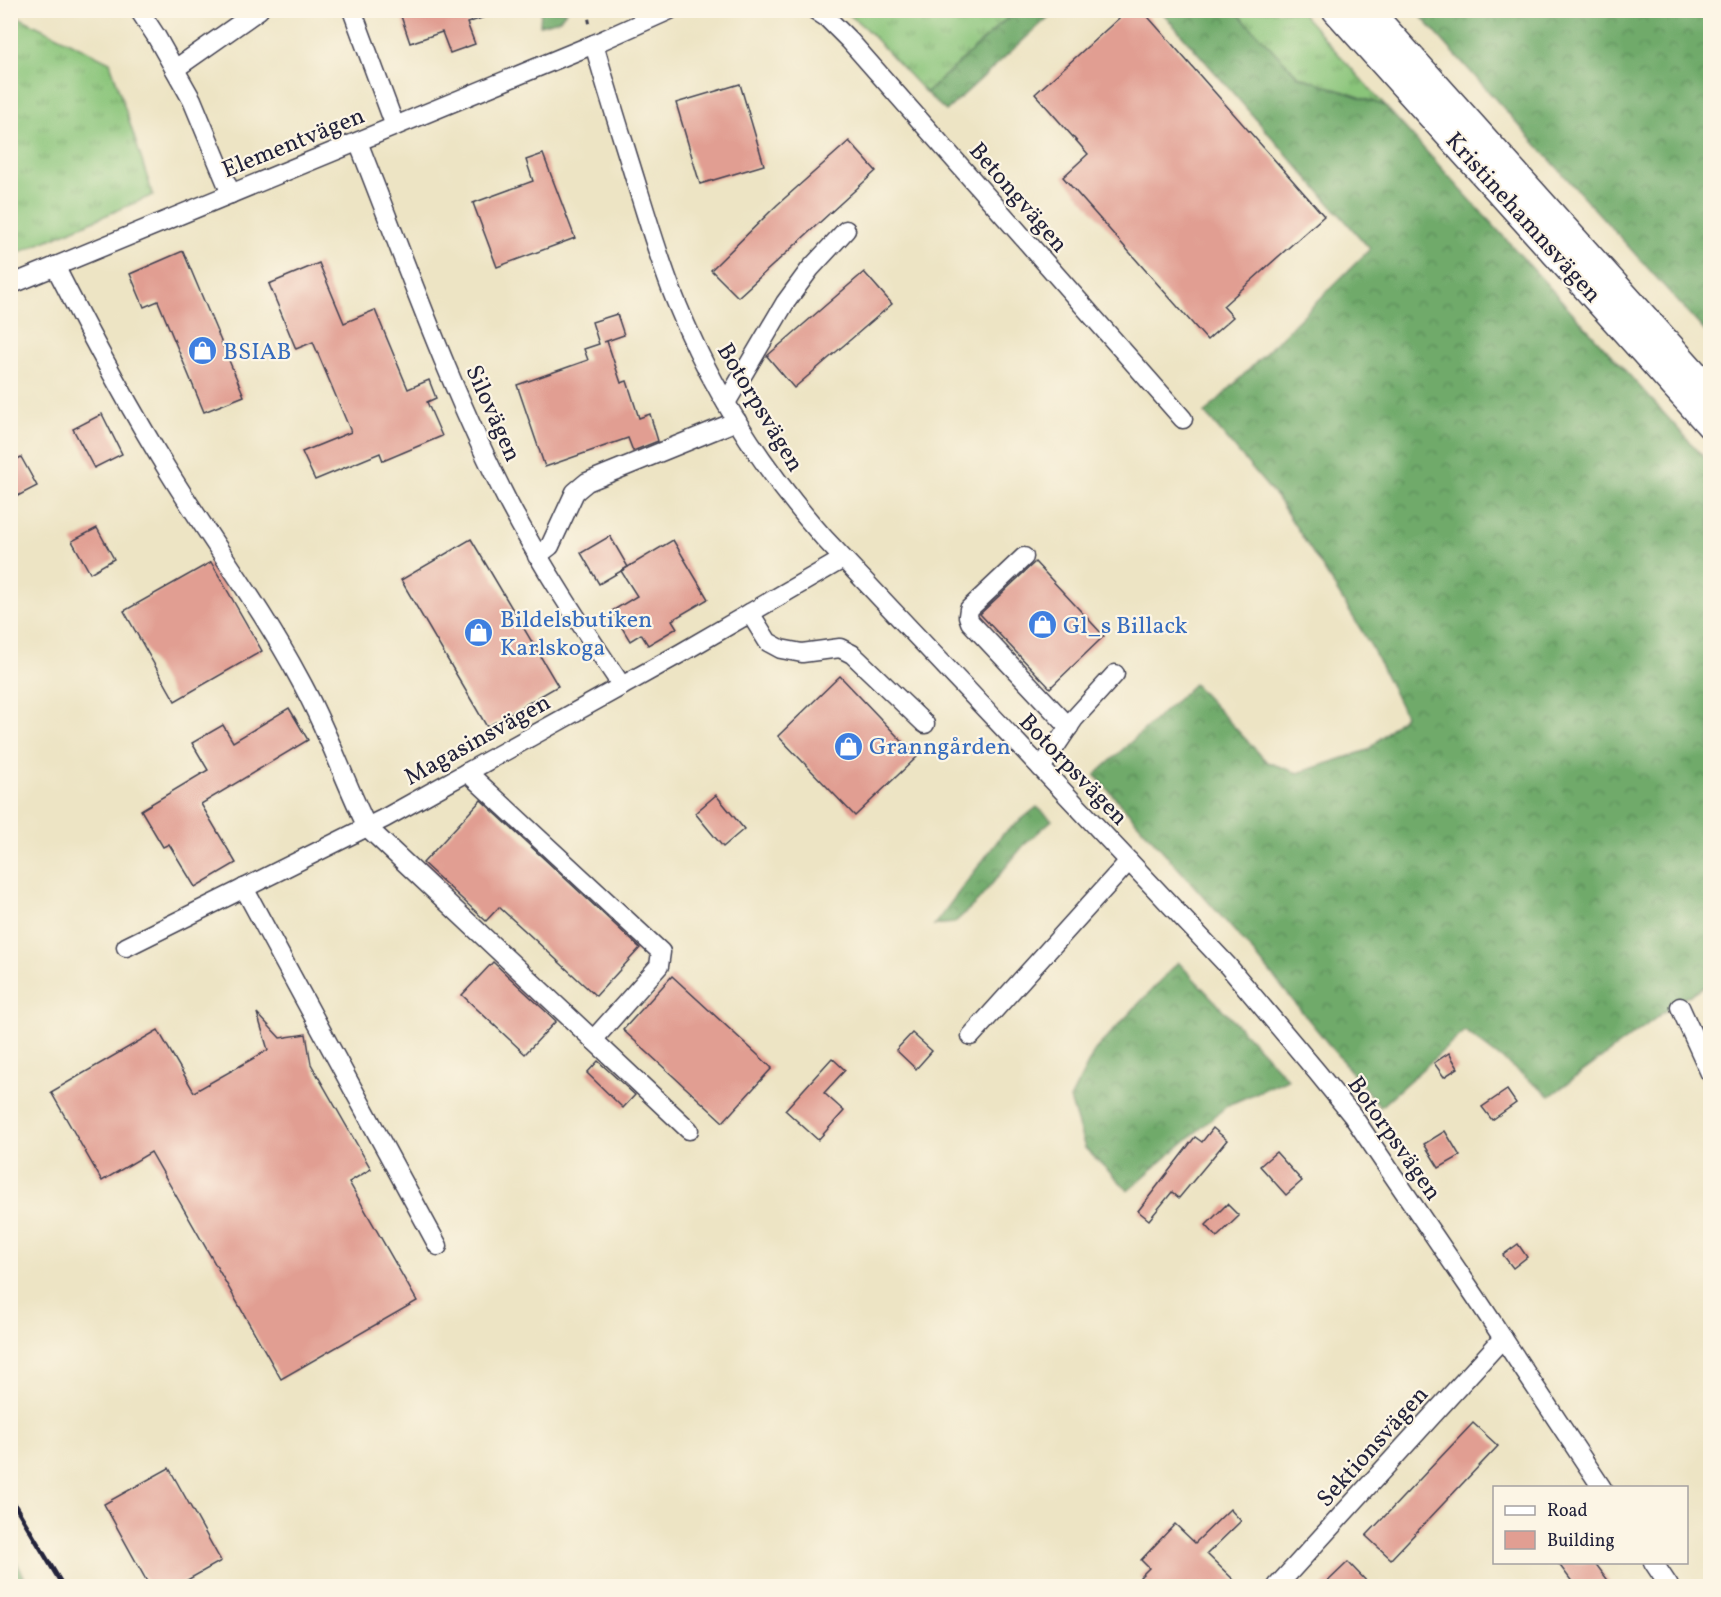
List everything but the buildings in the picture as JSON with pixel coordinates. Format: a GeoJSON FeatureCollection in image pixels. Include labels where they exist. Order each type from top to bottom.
{"type":"FeatureCollection","features":[{"type":"Feature","properties":{"kind":"highway","name":"Kristinehamnsvägen"},"geometry":{"type":"LineString","coordinates":[[1336,10],[1710,425]]}},
{"type":"Feature","properties":{"kind":"highway","name":"Kristinehamnsvägen"},"geometry":{"type":"LineString","coordinates":[[1368,10],[1710,392]]}},
{"type":"Feature","properties":{"kind":"street"},"geometry":{"type":"LineString","coordinates":[[139,10],[192,100],[231,194]]}},
{"type":"Feature","properties":{"kind":"street"},"geometry":{"type":"LineString","coordinates":[[175,69],[259,10]]}},
{"type":"Feature","properties":{"kind":"street"},"geometry":{"type":"LineString","coordinates":[[352,10],[395,126]]}},
{"type":"Feature","properties":{"kind":"street"},"geometry":{"type":"LineString","coordinates":[[594,44],[670,10]]}},
{"type":"Feature","properties":{"kind":"street","name":"Betongvägen"},"geometry":{"type":"LineString","coordinates":[[815,10],[827,18],[850,41],[1184,419]]}},
{"type":"Feature","properties":{"kind":"street","name":"Elementvägen"},"geometry":{"type":"LineString","coordinates":[[10,285],[594,44]]}},
{"type":"Feature","properties":{"kind":"street","name":"Botorpsvägen"},"geometry":{"type":"LineString","coordinates":[[594,44],[656,247],[673,295],[703,361],[762,461],[790,499],[843,559],[1228,966],[1345,1107],[1601,1486]]}},
{"type":"Feature","properties":{"kind":"street","name":"Silovägen"},"geometry":{"type":"LineString","coordinates":[[358,142],[465,410],[495,475],[537,556],[622,686]]}},
{"type":"Feature","properties":{"kind":"street"},"geometry":{"type":"LineString","coordinates":[[726,403],[785,303],[810,269],[846,230]]}},
{"type":"Feature","properties":{"kind":"street"},"geometry":{"type":"LineString","coordinates":[[55,266],[105,365],[171,475],[251,596],[300,678],[339,760],[352,796],[367,827],[689,1130]]}},
{"type":"Feature","properties":{"kind":"street"},"geometry":{"type":"LineString","coordinates":[[537,556],[550,546],[575,492],[587,482],[737,421]]}},
{"type":"Feature","properties":{"kind":"street"},"geometry":{"type":"LineString","coordinates":[[1024,557],[969,609],[968,616],[970,622],[1069,727]]}},
{"type":"Feature","properties":{"kind":"street","name":"Magasinsvägen"},"geometry":{"type":"LineString","coordinates":[[126,947],[367,827],[622,686],[843,559]]}},
{"type":"Feature","properties":{"kind":"street"},"geometry":{"type":"LineString","coordinates":[[750,613],[768,642],[781,649],[802,653],[840,648],[852,654],[925,724]]}},
{"type":"Feature","properties":{"kind":"street"},"geometry":{"type":"LineString","coordinates":[[1041,768],[1074,719],[1115,674]]}},
{"type":"Feature","properties":{"kind":"street"},"geometry":{"type":"LineString","coordinates":[[467,772],[661,952],[659,966],[593,1040]]}},
{"type":"Feature","properties":{"kind":"street"},"geometry":{"type":"LineString","coordinates":[[971,1036],[1129,861]]}},
{"type":"Feature","properties":{"kind":"street"},"geometry":{"type":"LineString","coordinates":[[244,888],[438,1246]]}},
{"type":"Feature","properties":{"kind":"street"},"geometry":{"type":"LineString","coordinates":[[1680,1007],[1710,1073]]}},
{"type":"Feature","properties":{"kind":"street","name":"Sektionsvägen"},"geometry":{"type":"LineString","coordinates":[[1276,1587],[1503,1338]]}},
{"type":"Feature","properties":{"kind":"street"},"geometry":{"type":"LineString","coordinates":[[1654,1564],[1669,1587]]}},
{"type":"Feature","properties":{"kind":"green space"},"geometry":{"type":"Polygon","coordinates":[[[541,10],[567,11],[559,20],[540,25],[541,10]]]}},
{"type":"Feature","properties":{"kind":"green space"},"geometry":{"type":"Polygon","coordinates":[[[845,11],[1015,11],[926,93],[866,29],[845,11]]]}},
{"type":"Feature","properties":{"kind":"green space"},"geometry":{"type":"Polygon","coordinates":[[[1015,11],[1055,11],[946,111],[926,93],[1015,11]]]}},
{"type":"Feature","properties":{"kind":"green space"},"geometry":{"type":"Polygon","coordinates":[[[1161,11],[1235,11],[1298,76],[1385,106],[1710,464],[1710,984],[1679,1001],[1550,1096],[1465,1031],[1380,1107],[1254,953],[1095,775],[1194,684],[1267,762],[1298,773],[1368,750],[1405,715],[1371,646],[1277,498],[1205,413],[1370,249],[1161,11]]]}},
{"type":"Feature","properties":{"kind":"green space"},"geometry":{"type":"Polygon","coordinates":[[[1235,11],[1300,11],[1385,106],[1298,76],[1235,11]]]}},
{"type":"Feature","properties":{"kind":"green space"},"geometry":{"type":"Polygon","coordinates":[[[1416,11],[1710,11],[1710,337],[1416,11]]]}},
{"type":"Feature","properties":{"kind":"green space"},"geometry":{"type":"Polygon","coordinates":[[[10,13],[110,62],[153,195],[11,256],[10,13]]]}},
{"type":"Feature","properties":{"kind":"green space"},"geometry":{"type":"Polygon","coordinates":[[[1037,807],[1052,820],[1023,846],[978,901],[954,923],[934,925],[1002,835],[1037,807]]]}},
{"type":"Feature","properties":{"kind":"green space"},"geometry":{"type":"Polygon","coordinates":[[[1178,962],[1288,1079],[1228,1105],[1128,1190],[1085,1148],[1070,1099],[1095,1050],[1178,962]]]}},
{"type":"Feature","properties":{"kind":"green space"},"geometry":{"type":"Polygon","coordinates":[[[11,1551],[29,1586],[11,1586],[11,1551]]]}},
{"type":"Feature","properties":{"kind":"railway"},"geometry":{"type":"LineString","coordinates":[[10,1497],[63,1586]]}},
{"type":"Feature","properties":{"kind":"place","name":"BSIAB"},"geometry":{"type":"Point","coordinates":[202,351]}},
{"type":"Feature","properties":{"kind":"place","name":"Gl_s Billack"},"geometry":{"type":"Point","coordinates":[1042,625]}},
{"type":"Feature","properties":{"kind":"place","name":"Bildelsbutiken Karlskoga"},"geometry":{"type":"Point","coordinates":[479,633]}},
{"type":"Feature","properties":{"kind":"place","name":"Granngården"},"geometry":{"type":"Point","coordinates":[848,746]}}]}
